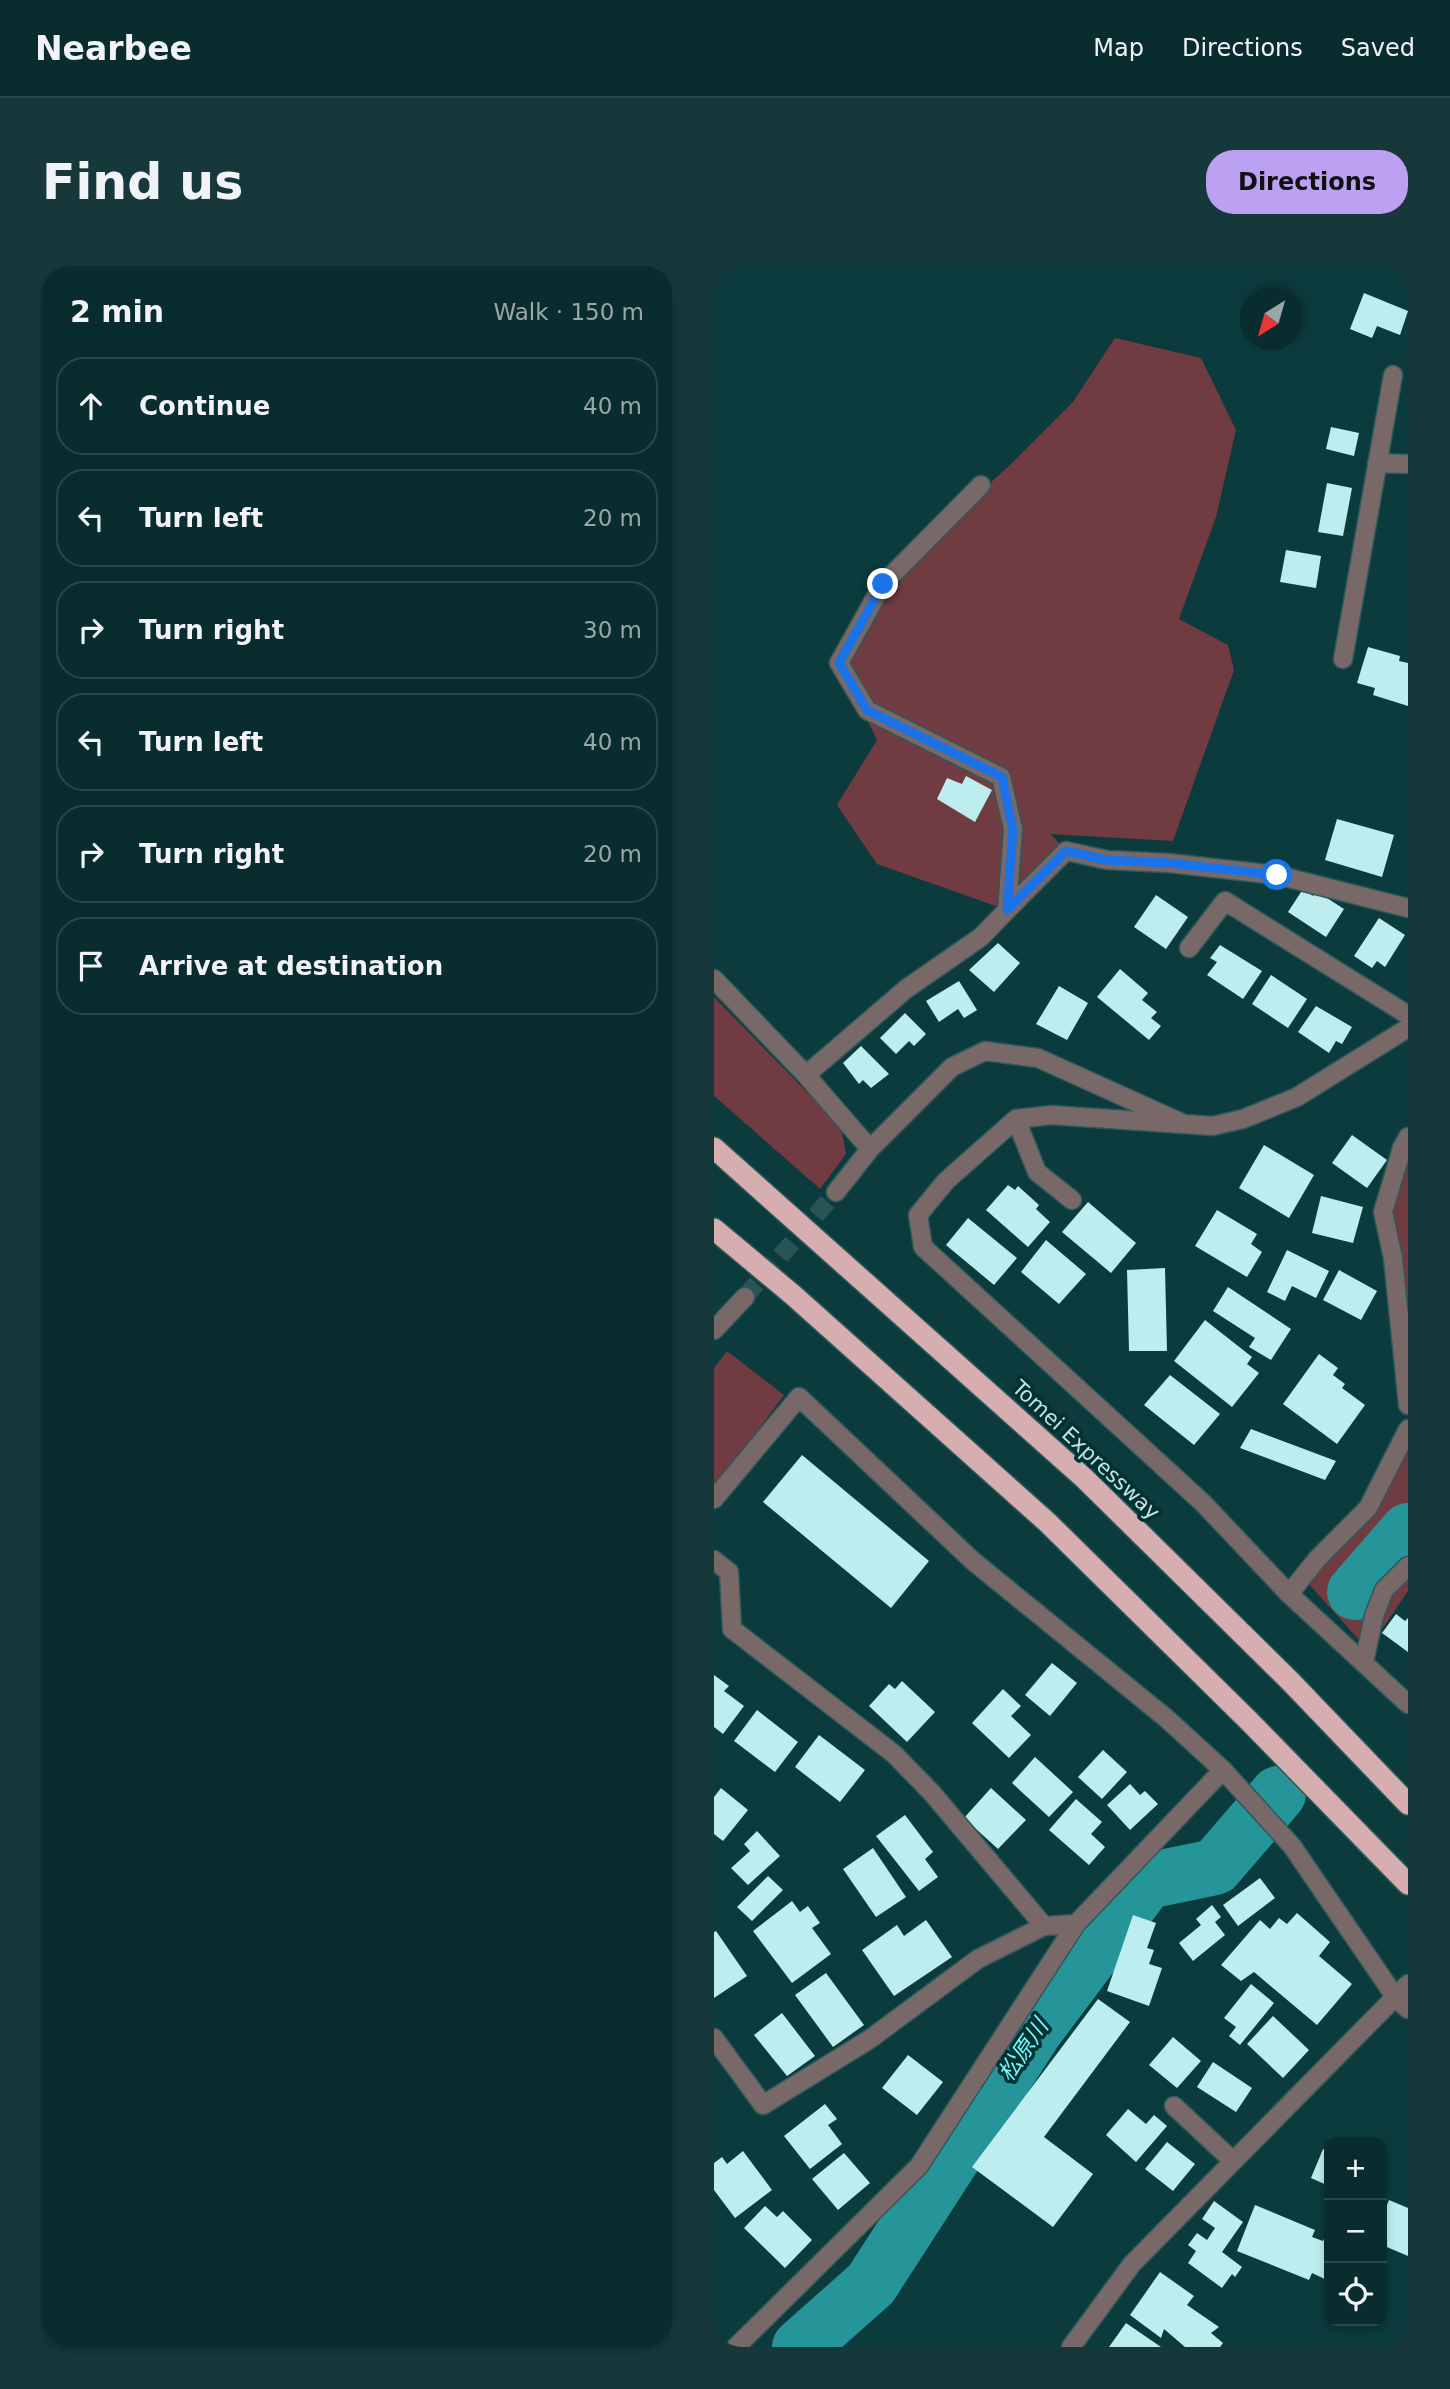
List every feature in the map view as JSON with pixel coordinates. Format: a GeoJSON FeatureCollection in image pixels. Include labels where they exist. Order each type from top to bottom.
{"type":"FeatureCollection","features":[{"type":"Feature","properties":{"kind":"highway","name":"Tomei Expressway"},"geometry":{"type":"LineString","coordinates":[[714,1148],[1084,1478],[1290,1681],[1408,1804]]}},
{"type":"Feature","properties":{"kind":"highway"},"geometry":{"type":"LineString","coordinates":[[714,1229],[793,1295],[1047,1522],[1249,1721],[1408,1884]]}},
{"type":"Feature","properties":{"kind":"street"},"geometry":{"type":"LineString","coordinates":[[1343,659],[1393,375]]}},
{"type":"Feature","properties":{"kind":"street"},"geometry":{"type":"LineString","coordinates":[[1377,463],[1408,464]]}},
{"type":"Feature","properties":{"kind":"street"},"geometry":{"type":"LineString","coordinates":[[981,485],[883,584],[839,663],[867,710],[1002,777],[1013,830],[1007,910]]}},
{"type":"Feature","properties":{"kind":"street"},"geometry":{"type":"LineString","coordinates":[[806,1075],[906,989],[981,937],[1066,851],[1107,860],[1169,863],[1277,875],[1408,908]]}},
{"type":"Feature","properties":{"kind":"street"},"geometry":{"type":"LineString","coordinates":[[1189,948],[1225,901],[1408,1015]]}},
{"type":"Feature","properties":{"kind":"street"},"geometry":{"type":"LineString","coordinates":[[714,979],[806,1075],[870,1149]]}},
{"type":"Feature","properties":{"kind":"street"},"geometry":{"type":"LineString","coordinates":[[1407,1700],[1289,1594],[1203,1503],[923,1247],[918,1215],[946,1181],[1016,1119],[1051,1115],[1212,1126],[1243,1119],[1297,1097],[1408,1028]]}},
{"type":"Feature","properties":{"kind":"street"},"geometry":{"type":"LineString","coordinates":[[836,1192],[870,1149],[952,1067],[985,1051],[1038,1058],[1184,1124]]}},
{"type":"Feature","properties":{"kind":"street"},"geometry":{"type":"LineString","coordinates":[[1016,1119],[1037,1172],[1072,1200]]}},
{"type":"Feature","properties":{"kind":"street"},"geometry":{"type":"LineString","coordinates":[[1408,1137],[1402,1148],[1384,1212],[1393,1258],[1408,1405]]}},
{"type":"Feature","properties":{"kind":"street"},"geometry":{"type":"LineString","coordinates":[[715,1327],[745,1297]]}},
{"type":"Feature","properties":{"kind":"street"},"geometry":{"type":"LineString","coordinates":[[714,1499],[799,1397],[973,1561],[1166,1718],[1223,1770],[1292,1846],[1404,1997],[1233,2161],[1132,2264],[1075,2346]]}},
{"type":"Feature","properties":{"kind":"street"},"geometry":{"type":"LineString","coordinates":[[1289,1594],[1318,1558],[1368,1508],[1408,1429]]}},
{"type":"Feature","properties":{"kind":"street"},"geometry":{"type":"LineString","coordinates":[[714,1560],[729,1572],[732,1629],[894,1754],[932,1793],[1044,1926]]}},
{"type":"Feature","properties":{"kind":"street"},"geometry":{"type":"LineString","coordinates":[[1364,1662],[1374,1616],[1384,1590],[1408,1566]]}},
{"type":"Feature","properties":{"kind":"street"},"geometry":{"type":"LineString","coordinates":[[736,2347],[919,2166],[1076,1924],[1223,1770]]}},
{"type":"Feature","properties":{"kind":"street"},"geometry":{"type":"LineString","coordinates":[[714,2038],[763,2105],[870,2039],[978,1958],[1044,1926],[1076,1924]]}},
{"type":"Feature","properties":{"kind":"street"},"geometry":{"type":"LineString","coordinates":[[1174,2106],[1233,2161]]}},
{"type":"Feature","properties":{"kind":"shaded area"},"geometry":{"type":"Polygon","coordinates":[[[1115,338],[1201,358],[1236,430],[1216,517],[1179,619],[1228,645],[1234,670],[1173,841],[1050,834],[1060,844],[1007,910],[877,864],[837,805],[877,740],[839,663],[940,529],[1073,402],[1115,338]]]}},
{"type":"Feature","properties":{"kind":"shaded area"},"geometry":{"type":"Polygon","coordinates":[[[714,997],[841,1127],[846,1154],[820,1189],[714,1096],[714,997]]]}},
{"type":"Feature","properties":{"kind":"shaded area"},"geometry":{"type":"Polygon","coordinates":[[[1408,1149],[1408,1378],[1386,1205],[1408,1149]]]}},
{"type":"Feature","properties":{"kind":"shaded area"},"geometry":{"type":"Polygon","coordinates":[[[727,1351],[784,1395],[714,1490],[714,1368],[727,1351]]]}},
{"type":"Feature","properties":{"kind":"shaded area"},"geometry":{"type":"Polygon","coordinates":[[[1408,1442],[1408,1591],[1368,1650],[1308,1583],[1408,1442]]]}},
{"type":"Feature","properties":{"kind":"building"},"geometry":{"type":"Polygon","coordinates":[[[1364,293],[1408,311],[1400,335],[1377,326],[1372,338],[1350,329],[1364,293]]]}},
{"type":"Feature","properties":{"kind":"building"},"geometry":{"type":"Polygon","coordinates":[[[1331,427],[1359,433],[1354,456],[1326,449],[1331,427]]]}},
{"type":"Feature","properties":{"kind":"building"},"geometry":{"type":"Polygon","coordinates":[[[1327,483],[1352,488],[1343,536],[1318,532],[1327,483]]]}},
{"type":"Feature","properties":{"kind":"building"},"geometry":{"type":"Polygon","coordinates":[[[1286,550],[1321,556],[1316,588],[1280,582],[1286,550]]]}},
{"type":"Feature","properties":{"kind":"building"},"geometry":{"type":"Polygon","coordinates":[[[1368,647],[1400,656],[1399,661],[1408,663],[1408,706],[1373,695],[1375,688],[1357,683],[1368,647]]]}},
{"type":"Feature","properties":{"kind":"building"},"geometry":{"type":"Polygon","coordinates":[[[966,776],[992,790],[975,822],[937,799],[947,778],[962,784],[966,776]]]}},
{"type":"Feature","properties":{"kind":"building"},"geometry":{"type":"Polygon","coordinates":[[[1337,819],[1394,835],[1382,877],[1325,860],[1337,819]]]}},
{"type":"Feature","properties":{"kind":"building"},"geometry":{"type":"Polygon","coordinates":[[[1303,889],[1313,896],[1316,891],[1344,909],[1326,937],[1288,912],[1303,889]]]}},
{"type":"Feature","properties":{"kind":"building"},"geometry":{"type":"Polygon","coordinates":[[[1156,895],[1188,917],[1166,949],[1134,927],[1156,895]]]}},
{"type":"Feature","properties":{"kind":"building"},"geometry":{"type":"Polygon","coordinates":[[[1379,918],[1405,935],[1385,967],[1377,961],[1372,968],[1354,956],[1379,918]]]}},
{"type":"Feature","properties":{"kind":"building"},"geometry":{"type":"Polygon","coordinates":[[[998,943],[1020,963],[994,992],[969,970],[998,943]]]}},
{"type":"Feature","properties":{"kind":"building"},"geometry":{"type":"Polygon","coordinates":[[[1220,945],[1262,971],[1243,999],[1207,975],[1217,962],[1210,958],[1220,945]]]}},
{"type":"Feature","properties":{"kind":"building"},"geometry":{"type":"Polygon","coordinates":[[[1120,969],[1148,993],[1142,1000],[1157,1012],[1151,1018],[1161,1026],[1149,1040],[1097,997],[1120,969]]]}},
{"type":"Feature","properties":{"kind":"building"},"geometry":{"type":"Polygon","coordinates":[[[1271,975],[1307,999],[1288,1028],[1252,1004],[1271,975]]]}},
{"type":"Feature","properties":{"kind":"building"},"geometry":{"type":"Polygon","coordinates":[[[959,981],[977,1010],[964,1018],[958,1009],[939,1022],[926,1001],[959,981]]]}},
{"type":"Feature","properties":{"kind":"building"},"geometry":{"type":"Polygon","coordinates":[[[1059,986],[1088,1003],[1067,1040],[1036,1024],[1059,986]]]}},
{"type":"Feature","properties":{"kind":"building"},"geometry":{"type":"Polygon","coordinates":[[[1316,1006],[1352,1027],[1342,1044],[1336,1041],[1329,1053],[1298,1032],[1316,1006]]]}},
{"type":"Feature","properties":{"kind":"building"},"geometry":{"type":"Polygon","coordinates":[[[905,1013],[926,1034],[914,1046],[909,1041],[896,1054],[880,1038],[905,1013]]]}},
{"type":"Feature","properties":{"kind":"building"},"geometry":{"type":"Polygon","coordinates":[[[861,1046],[889,1074],[871,1088],[863,1080],[859,1084],[843,1063],[861,1046]]]}},
{"type":"Feature","properties":{"kind":"building"},"geometry":{"type":"Polygon","coordinates":[[[1352,1135],[1387,1160],[1367,1188],[1332,1163],[1352,1135]]]}},
{"type":"Feature","properties":{"kind":"building"},"geometry":{"type":"Polygon","coordinates":[[[1264,1145],[1314,1175],[1289,1218],[1239,1188],[1264,1145]]]}},
{"type":"Feature","properties":{"kind":"building"},"geometry":{"type":"Polygon","coordinates":[[[1008,1185],[1015,1190],[1018,1186],[1039,1205],[1036,1209],[1050,1222],[1028,1247],[986,1210],[1008,1185]]]}},
{"type":"Feature","properties":{"kind":"building"},"geometry":{"type":"Polygon","coordinates":[[[1321,1196],[1363,1207],[1353,1243],[1312,1233],[1321,1196]]]}},
{"type":"Feature","properties":{"kind":"building"},"geometry":{"type":"Polygon","coordinates":[[[1088,1202],[1136,1243],[1111,1273],[1062,1232],[1088,1202]]]}},
{"type":"Feature","properties":{"kind":"building"},"geometry":{"type":"Polygon","coordinates":[[[1217,1210],[1257,1234],[1251,1244],[1262,1252],[1247,1277],[1195,1246],[1217,1210]]]}},
{"type":"Feature","properties":{"kind":"building"},"geometry":{"type":"Polygon","coordinates":[[[968,1218],[1017,1258],[994,1285],[946,1245],[968,1218]]]}},
{"type":"Feature","properties":{"kind":"building"},"geometry":{"type":"Polygon","coordinates":[[[1046,1240],[1086,1274],[1059,1304],[1021,1272],[1046,1240]]]}},
{"type":"Feature","properties":{"kind":"building"},"geometry":{"type":"Polygon","coordinates":[[[1287,1250],[1329,1271],[1316,1298],[1292,1286],[1285,1301],[1267,1292],[1287,1250]]]}},
{"type":"Feature","properties":{"kind":"building"},"geometry":{"type":"Polygon","coordinates":[[[1165,1268],[1167,1351],[1129,1351],[1127,1270],[1165,1268]]]}},
{"type":"Feature","properties":{"kind":"building"},"geometry":{"type":"Polygon","coordinates":[[[1339,1270],[1377,1291],[1361,1320],[1323,1300],[1339,1270]]]}},
{"type":"Feature","properties":{"kind":"building"},"geometry":{"type":"Polygon","coordinates":[[[1228,1287],[1291,1329],[1271,1360],[1249,1347],[1255,1338],[1213,1311],[1228,1287]]]}},
{"type":"Feature","properties":{"kind":"building"},"geometry":{"type":"Polygon","coordinates":[[[1205,1320],[1252,1357],[1247,1364],[1259,1373],[1232,1407],[1174,1361],[1205,1320]]]}},
{"type":"Feature","properties":{"kind":"building"},"geometry":{"type":"Polygon","coordinates":[[[1319,1354],[1338,1368],[1333,1375],[1345,1384],[1342,1388],[1365,1405],[1337,1444],[1283,1404],[1319,1354]]]}},
{"type":"Feature","properties":{"kind":"building"},"geometry":{"type":"Polygon","coordinates":[[[1170,1375],[1220,1414],[1194,1445],[1144,1405],[1170,1375]]]}},
{"type":"Feature","properties":{"kind":"building"},"geometry":{"type":"Polygon","coordinates":[[[1251,1429],[1336,1461],[1325,1480],[1240,1448],[1251,1429]]]}},
{"type":"Feature","properties":{"kind":"building"},"geometry":{"type":"Polygon","coordinates":[[[802,1455],[929,1561],[891,1608],[763,1502],[802,1455]]]}},
{"type":"Feature","properties":{"kind":"building"},"geometry":{"type":"Polygon","coordinates":[[[1396,1614],[1405,1621],[1408,1618],[1408,1652],[1382,1633],[1396,1614]]]}},
{"type":"Feature","properties":{"kind":"building"},"geometry":{"type":"Polygon","coordinates":[[[1052,1663],[1077,1683],[1050,1716],[1025,1695],[1052,1663]]]}},
{"type":"Feature","properties":{"kind":"building"},"geometry":{"type":"Polygon","coordinates":[[[714,1675],[729,1686],[724,1691],[744,1706],[723,1734],[714,1727],[714,1675]]]}},
{"type":"Feature","properties":{"kind":"building"},"geometry":{"type":"Polygon","coordinates":[[[902,1681],[935,1712],[907,1742],[869,1706],[889,1684],[895,1689],[902,1681]]]}},
{"type":"Feature","properties":{"kind":"building"},"geometry":{"type":"Polygon","coordinates":[[[1003,1689],[1021,1706],[1011,1716],[1031,1735],[1009,1758],[972,1723],[1003,1689]]]}},
{"type":"Feature","properties":{"kind":"building"},"geometry":{"type":"Polygon","coordinates":[[[757,1710],[798,1742],[775,1772],[734,1741],[757,1710]]]}},
{"type":"Feature","properties":{"kind":"building"},"geometry":{"type":"Polygon","coordinates":[[[819,1735],[865,1770],[840,1802],[795,1767],[819,1735]]]}},
{"type":"Feature","properties":{"kind":"building"},"geometry":{"type":"Polygon","coordinates":[[[1103,1750],[1127,1772],[1102,1799],[1078,1777],[1103,1750]]]}},
{"type":"Feature","properties":{"kind":"building"},"geometry":{"type":"Polygon","coordinates":[[[1035,1757],[1073,1792],[1049,1817],[1012,1783],[1035,1757]]]}},
{"type":"Feature","properties":{"kind":"building"},"geometry":{"type":"Polygon","coordinates":[[[1130,1784],[1140,1795],[1145,1791],[1158,1804],[1130,1830],[1107,1805],[1130,1784]]]}},
{"type":"Feature","properties":{"kind":"building"},"geometry":{"type":"Polygon","coordinates":[[[721,1788],[748,1810],[723,1841],[714,1834],[714,1797],[721,1788]]]}},
{"type":"Feature","properties":{"kind":"building"},"geometry":{"type":"Polygon","coordinates":[[[991,1788],[1026,1820],[998,1849],[964,1818],[991,1788]]]}},
{"type":"Feature","properties":{"kind":"building"},"geometry":{"type":"Polygon","coordinates":[[[1076,1799],[1102,1822],[1091,1834],[1105,1847],[1089,1865],[1049,1830],[1076,1799]]]}},
{"type":"Feature","properties":{"kind":"building"},"geometry":{"type":"Polygon","coordinates":[[[905,1815],[933,1852],[925,1859],[938,1877],[919,1891],[876,1836],[905,1815]]]}},
{"type":"Feature","properties":{"kind":"building"},"geometry":{"type":"Polygon","coordinates":[[[757,1831],[780,1856],[748,1885],[731,1868],[750,1851],[744,1844],[757,1831]]]}},
{"type":"Feature","properties":{"kind":"building"},"geometry":{"type":"Polygon","coordinates":[[[873,1848],[906,1897],[876,1917],[843,1869],[873,1848]]]}},
{"type":"Feature","properties":{"kind":"building"},"geometry":{"type":"Polygon","coordinates":[[[768,1876],[783,1890],[752,1921],[737,1907],[768,1876]]]}},
{"type":"Feature","properties":{"kind":"building"},"geometry":{"type":"Polygon","coordinates":[[[1260,1878],[1275,1898],[1238,1926],[1223,1905],[1260,1878]]]}},
{"type":"Feature","properties":{"kind":"building"},"geometry":{"type":"Polygon","coordinates":[[[792,1901],[800,1912],[808,1906],[820,1923],[812,1928],[831,1954],[792,1983],[753,1931],[792,1901]]]}},
{"type":"Feature","properties":{"kind":"building"},"geometry":{"type":"Polygon","coordinates":[[[1212,1905],[1221,1917],[1215,1922],[1225,1935],[1193,1961],[1179,1943],[1201,1925],[1196,1919],[1212,1905]]]}},
{"type":"Feature","properties":{"kind":"building"},"geometry":{"type":"Polygon","coordinates":[[[1297,1913],[1330,1942],[1319,1956],[1352,1984],[1317,2025],[1254,1972],[1241,1981],[1221,1965],[1260,1920],[1270,1929],[1279,1918],[1287,1924],[1297,1913]]]}},
{"type":"Feature","properties":{"kind":"building"},"geometry":{"type":"Polygon","coordinates":[[[1133,1915],[1156,1923],[1147,1948],[1154,1950],[1149,1964],[1162,1968],[1149,2006],[1107,1991],[1133,1915]]]}},
{"type":"Feature","properties":{"kind":"building"},"geometry":{"type":"Polygon","coordinates":[[[926,1920],[952,1957],[894,1996],[862,1950],[897,1925],[904,1936],[926,1920]]]}},
{"type":"Feature","properties":{"kind":"building"},"geometry":{"type":"Polygon","coordinates":[[[716,1931],[747,1976],[714,1998],[714,1932],[716,1931]]]}},
{"type":"Feature","properties":{"kind":"building"},"geometry":{"type":"Polygon","coordinates":[[[826,1973],[864,2025],[833,2047],[795,1995],[826,1973]]]}},
{"type":"Feature","properties":{"kind":"building"},"geometry":{"type":"Polygon","coordinates":[[[1251,1984],[1274,2003],[1240,2045],[1229,2036],[1236,2027],[1224,2018],[1251,1984]]]}},
{"type":"Feature","properties":{"kind":"building"},"geometry":{"type":"Polygon","coordinates":[[[1098,1999],[1130,2022],[1044,2137],[1093,2174],[1053,2227],[972,2167],[1098,1999]]]}},
{"type":"Feature","properties":{"kind":"building"},"geometry":{"type":"Polygon","coordinates":[[[782,2013],[815,2056],[787,2076],[754,2035],[782,2013]]]}},
{"type":"Feature","properties":{"kind":"building"},"geometry":{"type":"Polygon","coordinates":[[[1273,2016],[1309,2050],[1283,2078],[1247,2044],[1273,2016]]]}},
{"type":"Feature","properties":{"kind":"building"},"geometry":{"type":"Polygon","coordinates":[[[1173,2037],[1201,2061],[1177,2088],[1149,2065],[1173,2037]]]}},
{"type":"Feature","properties":{"kind":"building"},"geometry":{"type":"Polygon","coordinates":[[[908,2055],[943,2082],[917,2115],[882,2088],[908,2055]]]}},
{"type":"Feature","properties":{"kind":"building"},"geometry":{"type":"Polygon","coordinates":[[[1213,2062],[1252,2088],[1236,2112],[1197,2087],[1213,2062]]]}},
{"type":"Feature","properties":{"kind":"building"},"geometry":{"type":"Polygon","coordinates":[[[825,2104],[837,2119],[828,2125],[842,2144],[810,2169],[784,2136],[825,2104]]]}},
{"type":"Feature","properties":{"kind":"building"},"geometry":{"type":"Polygon","coordinates":[[[1128,2109],[1146,2124],[1154,2115],[1167,2126],[1136,2162],[1106,2135],[1128,2109]]]}},
{"type":"Feature","properties":{"kind":"building"},"geometry":{"type":"Polygon","coordinates":[[[1167,2142],[1195,2164],[1173,2191],[1145,2169],[1167,2142]]]}},
{"type":"Feature","properties":{"kind":"building"},"geometry":{"type":"Polygon","coordinates":[[[1323,2149],[1324,2184],[1311,2178],[1323,2149]]]}},
{"type":"Feature","properties":{"kind":"building"},"geometry":{"type":"Polygon","coordinates":[[[743,2151],[772,2190],[735,2218],[714,2190],[714,2163],[722,2157],[727,2164],[743,2151]]]}},
{"type":"Feature","properties":{"kind":"building"},"geometry":{"type":"Polygon","coordinates":[[[844,2153],[870,2183],[838,2210],[812,2179],[844,2153]]]}},
{"type":"Feature","properties":{"kind":"building"},"geometry":{"type":"Polygon","coordinates":[[[1389,2200],[1408,2208],[1408,2256],[1387,2247],[1389,2200]]]}},
{"type":"Feature","properties":{"kind":"building"},"geometry":{"type":"Polygon","coordinates":[[[1214,2201],[1243,2222],[1222,2252],[1242,2267],[1235,2277],[1232,2274],[1222,2288],[1188,2263],[1196,2251],[1188,2245],[1197,2233],[1207,2240],[1215,2228],[1202,2219],[1214,2201]]]}},
{"type":"Feature","properties":{"kind":"building"},"geometry":{"type":"Polygon","coordinates":[[[1255,2205],[1315,2230],[1312,2237],[1323,2241],[1324,2239],[1324,2279],[1312,2273],[1309,2280],[1237,2251],[1255,2205]]]}},
{"type":"Feature","properties":{"kind":"building"},"geometry":{"type":"Polygon","coordinates":[[[765,2206],[777,2217],[783,2211],[812,2240],[785,2268],[744,2228],[765,2206]]]}},
{"type":"Feature","properties":{"kind":"building"},"geometry":{"type":"Polygon","coordinates":[[[1160,2272],[1194,2296],[1187,2305],[1219,2327],[1211,2333],[1223,2343],[1220,2347],[1185,2347],[1164,2329],[1161,2338],[1130,2315],[1160,2272]]]}},
{"type":"Feature","properties":{"kind":"building"},"geometry":{"type":"Polygon","coordinates":[[[1126,2323],[1161,2347],[1109,2347],[1126,2323]]]}},
{"type":"Feature","properties":{"kind":"waterway","name":"松原川"},"geometry":{"type":"LineString","coordinates":[[1355,1592],[1408,1531]]}},
{"type":"Feature","properties":{"kind":"waterway","name":"松原川"},"geometry":{"type":"LineString","coordinates":[[800,2347],[871,2284],[1035,2030],[1147,1881],[1215,1867],[1278,1794]]}},
{"type":"Feature","properties":{"kind":"tunnel"},"geometry":{"type":"LineString","coordinates":[[745,1297],[836,1192]]}},
{"type":"Feature","properties":{"kind":"route"},"geometry":{"type":"LineString","coordinates":[[883,584],[839,663],[867,710],[1002,777],[1013,830],[1007,910],[1066,851],[1107,860],[1169,863],[1277,875]]}}]}
